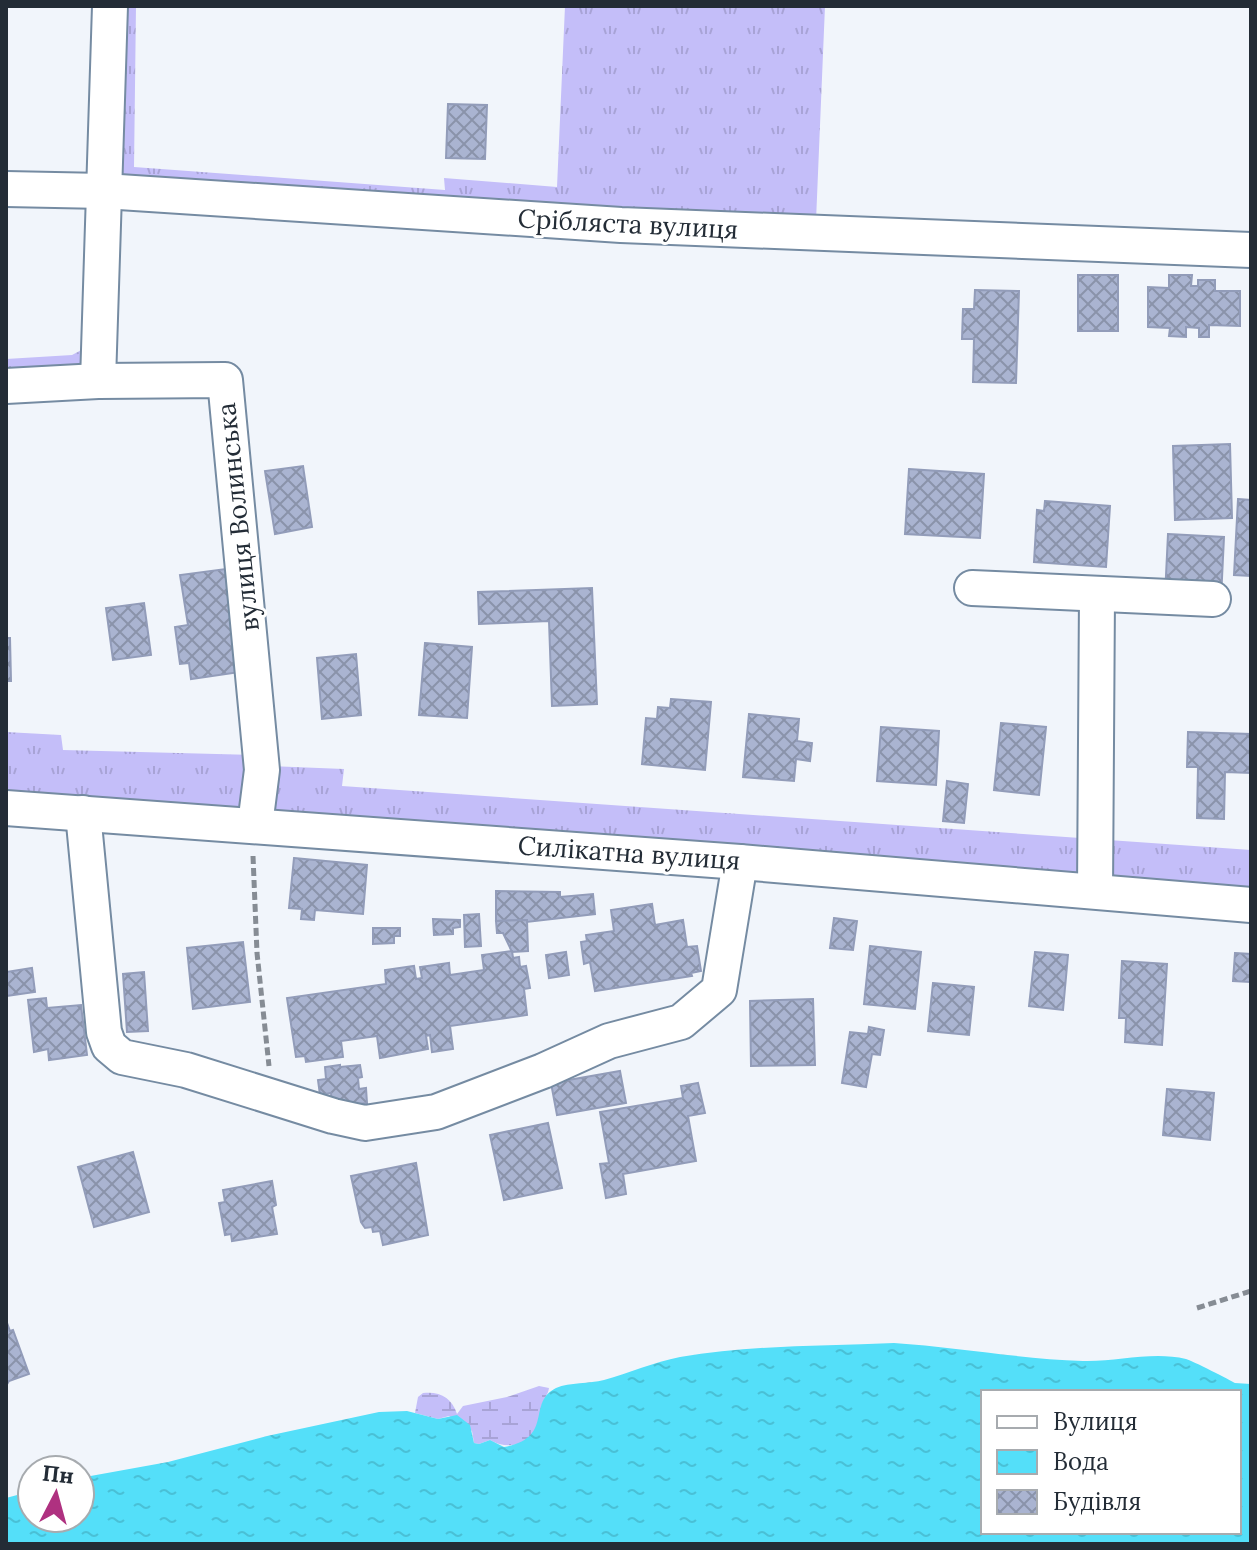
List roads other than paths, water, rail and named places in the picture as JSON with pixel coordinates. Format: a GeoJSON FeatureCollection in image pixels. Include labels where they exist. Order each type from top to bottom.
{"type":"FeatureCollection","features":[{"type":"Feature","properties":{"kind":"street"},"geometry":{"type":"LineString","coordinates":[[98,381],[110,6]]}},
{"type":"Feature","properties":{"kind":"street","name":"Срібляста вулиця"},"geometry":{"type":"LineString","coordinates":[[6,189],[104,191],[621,225],[1251,250]]}},
{"type":"Feature","properties":{"kind":"street","name":"вулиця Волинська"},"geometry":{"type":"LineString","coordinates":[[6,386],[98,381],[225,380],[262,770],[255,825]]}},
{"type":"Feature","properties":{"kind":"street"},"geometry":{"type":"LineString","coordinates":[[972,588],[1213,599]]}},
{"type":"Feature","properties":{"kind":"street"},"geometry":{"type":"LineString","coordinates":[[1095,891],[1097,595]]}},
{"type":"Feature","properties":{"kind":"street","name":"Силікатна вулиця"},"geometry":{"type":"LineString","coordinates":[[6,808],[740,862],[1251,905]]}},
{"type":"Feature","properties":{"kind":"street"},"geometry":{"type":"LineString","coordinates":[[83,813],[104,1032],[109,1046],[122,1057],[186,1070],[272,1098],[365,1123],[436,1112],[543,1071],[609,1041],[681,1022],[719,990],[740,862]]}},
{"type":"Feature","properties":{"kind":"water"},"geometry":{"type":"Polygon","coordinates":[[[894,1343],[1083,1361],[1147,1356],[1189,1360],[1235,1383],[1251,1384],[1251,1544],[6,1544],[6,1498],[16,1495],[16,1534],[96,1534],[96,1475],[168,1462],[267,1436],[379,1412],[407,1411],[438,1419],[457,1415],[470,1425],[474,1443],[490,1440],[504,1447],[529,1436],[535,1428],[542,1402],[556,1388],[604,1380],[670,1359],[707,1353],[894,1343]]]}}]}
